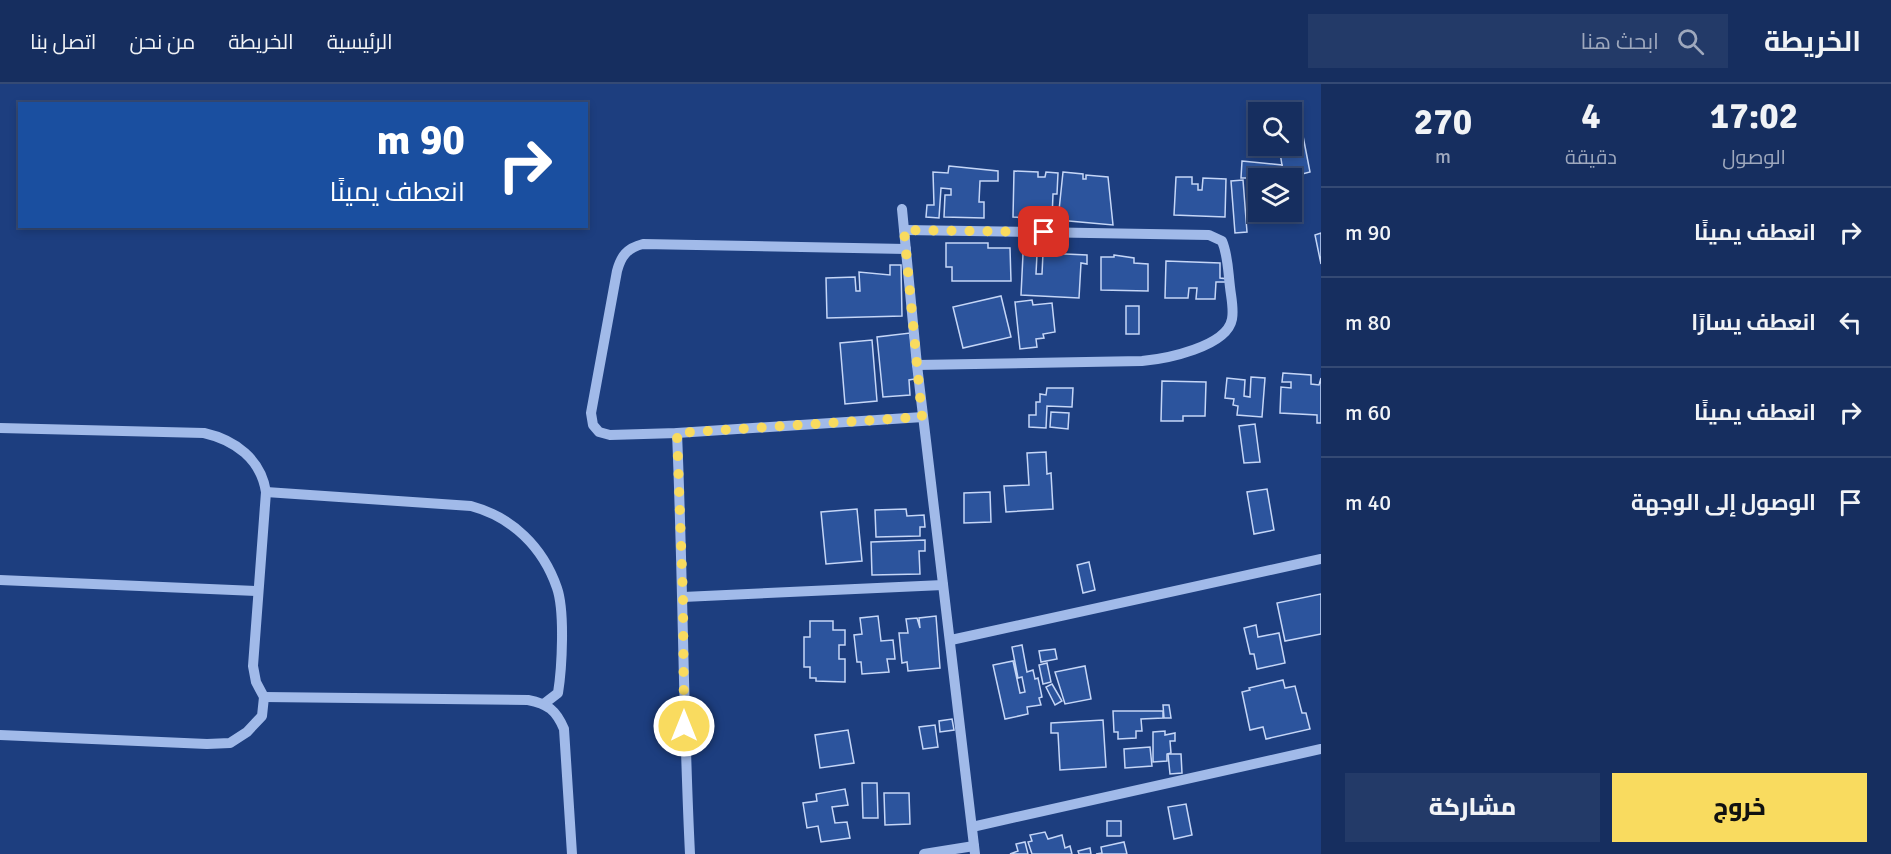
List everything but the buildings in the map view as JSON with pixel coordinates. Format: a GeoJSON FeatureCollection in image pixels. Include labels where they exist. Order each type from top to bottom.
{"type":"FeatureCollection","features":[{"type":"Feature","properties":{"kind":"street"},"geometry":{"type":"LineString","coordinates":[[902,208],[916,365],[975,850],[924,854]]}},
{"type":"Feature","properties":{"kind":"street"},"geometry":{"type":"LineString","coordinates":[[904,230],[1209,235],[1221,241],[1227,252],[1232,321],[1223,334],[1196,349],[1170,358],[916,365]]}},
{"type":"Feature","properties":{"kind":"street"},"geometry":{"type":"LineString","coordinates":[[906,249],[643,244],[631,247],[620,262],[617,271],[591,413],[593,425],[599,432],[610,435],[677,433],[922,417]]}},
{"type":"Feature","properties":{"kind":"street"},"geometry":{"type":"LineString","coordinates":[[0,428],[154,431],[214,435],[224,438],[252,459],[264,475],[267,492],[253,666],[256,682],[264,697],[262,716],[247,732],[230,743],[207,744],[0,735]]}},
{"type":"Feature","properties":{"kind":"street"},"geometry":{"type":"LineString","coordinates":[[677,433],[690,854]]}},
{"type":"Feature","properties":{"kind":"street"},"geometry":{"type":"LineString","coordinates":[[267,492],[471,506],[493,512],[522,531],[541,558],[557,588],[560,609],[561,675],[558,693],[545,703]]}},
{"type":"Feature","properties":{"kind":"street"},"geometry":{"type":"LineString","coordinates":[[951,640],[1321,560]]}},
{"type":"Feature","properties":{"kind":"street"},"geometry":{"type":"LineString","coordinates":[[0,580],[258,591]]}},
{"type":"Feature","properties":{"kind":"street"},"geometry":{"type":"LineString","coordinates":[[683,597],[942,585]]}},
{"type":"Feature","properties":{"kind":"street"},"geometry":{"type":"LineString","coordinates":[[264,697],[528,700],[545,703],[557,713],[564,729],[572,854]]}},
{"type":"Feature","properties":{"kind":"street"},"geometry":{"type":"LineString","coordinates":[[972,827],[1321,749]]}},
{"type":"Feature","properties":{"kind":"route"},"geometry":{"type":"LineString","coordinates":[[684,726],[683,597],[677,433],[922,417],[904,230],[1044,232]]}}]}
